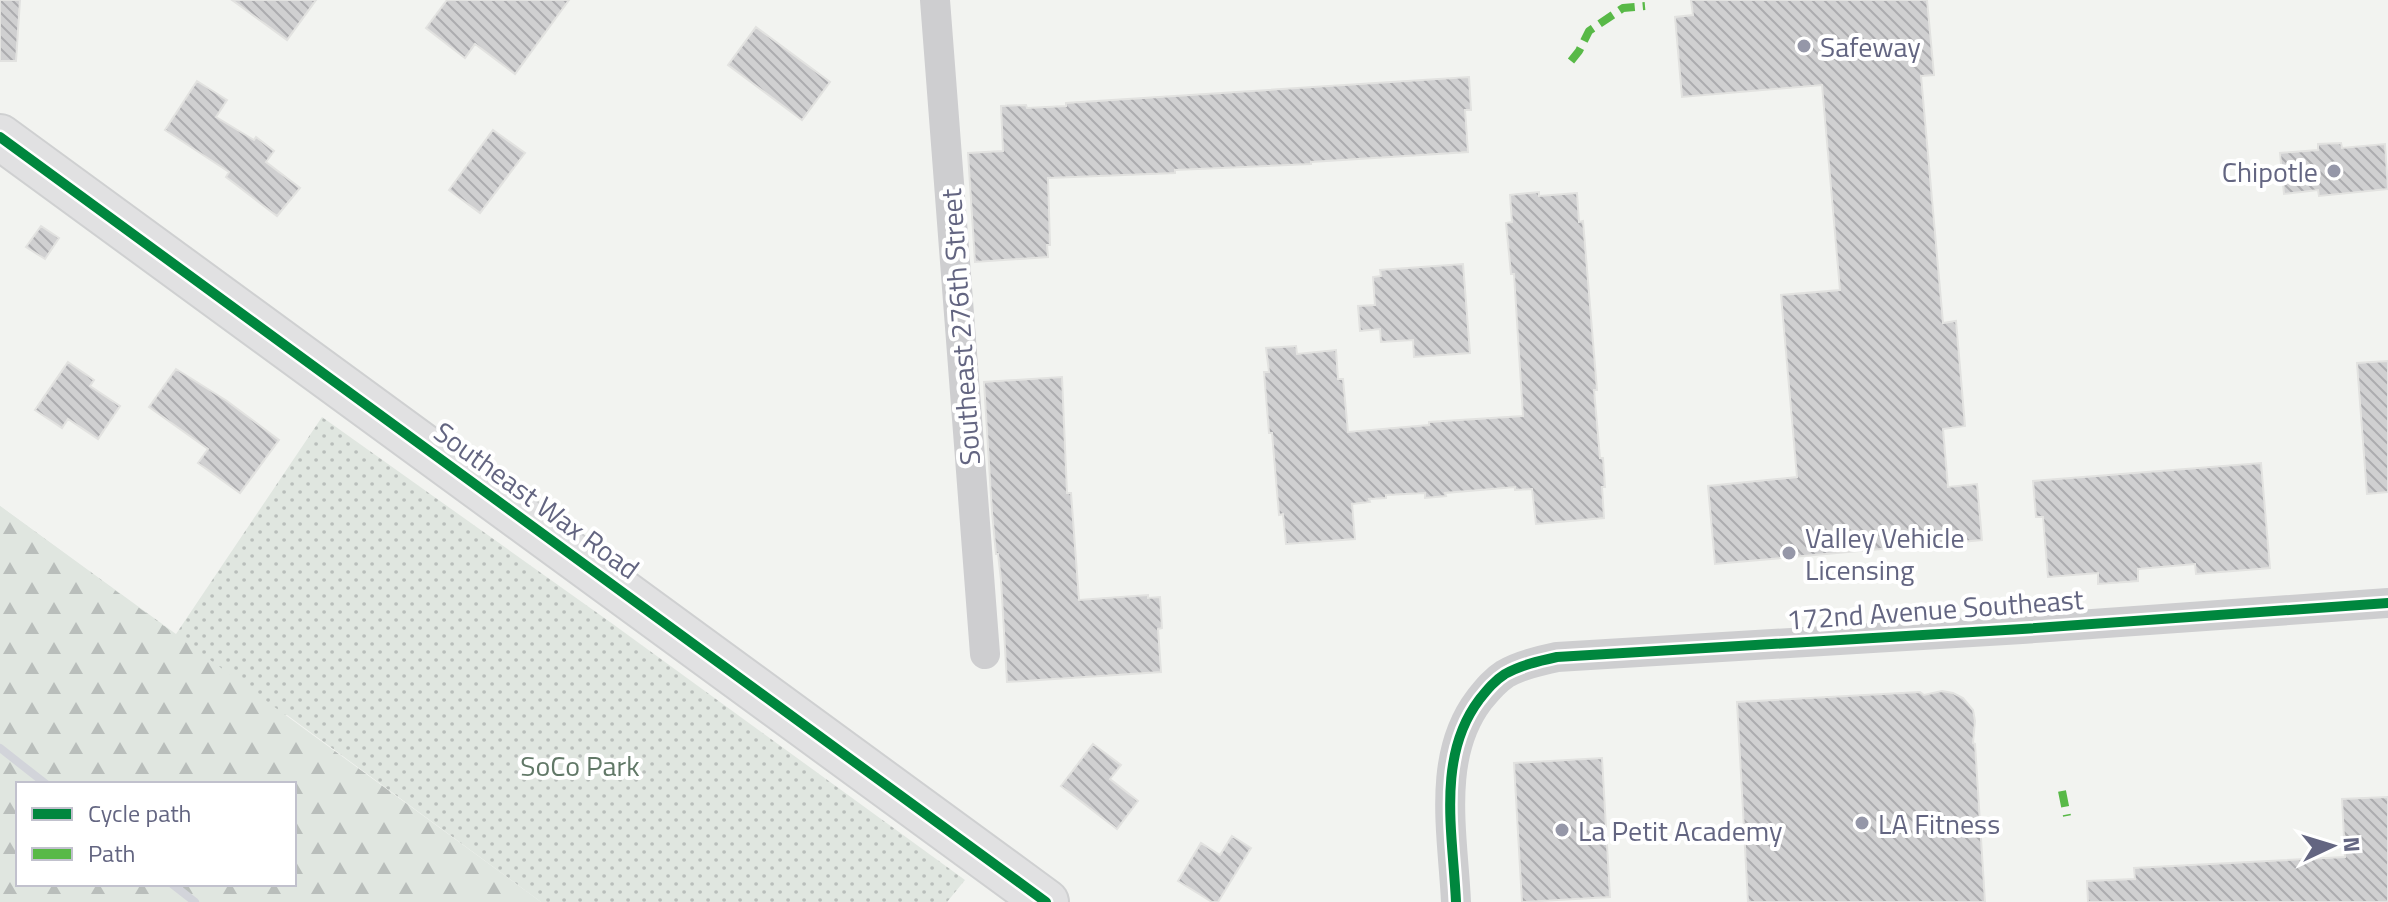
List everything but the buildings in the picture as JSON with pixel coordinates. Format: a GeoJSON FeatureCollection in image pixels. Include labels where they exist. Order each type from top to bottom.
{"type":"FeatureCollection","features":[{"type":"Feature","properties":{"kind":"street","name":"Southeast 276th Street"},"geometry":{"type":"LineString","coordinates":[[935,0],[985,654]]}},
{"type":"Feature","properties":{"kind":"street","name":"Southeast Wax Road"},"geometry":{"type":"LineString","coordinates":[[0,137],[1046,902]]}},
{"type":"Feature","properties":{"kind":"street","name":"172nd Avenue Southeast"},"geometry":{"type":"LineString","coordinates":[[1456,902],[1451,801],[1452,765],[1459,734],[1492,684],[1505,674],[1531,663],[1557,657],[2388,603]]}},
{"type":"Feature","properties":{"kind":"green space","name":"SoCo Park"},"geometry":{"type":"Polygon","coordinates":[[[322,417],[965,880],[947,902],[541,902],[287,715],[0,737],[0,506],[176,634],[322,417]]]}},
{"type":"Feature","properties":{"kind":"green space"},"geometry":{"type":"Polygon","coordinates":[[[0,506],[541,902],[0,902],[0,506]]]}},
{"type":"Feature","properties":{"kind":"waterway"},"geometry":{"type":"LineString","coordinates":[[0,748],[43,782]]}},
{"type":"Feature","properties":{"kind":"waterway"},"geometry":{"type":"LineString","coordinates":[[175,886],[195,902]]}},
{"type":"Feature","properties":{"kind":"marked path"},"geometry":{"type":"LineString","coordinates":[[1571,61],[1589,31],[1623,8],[1645,6]]}},
{"type":"Feature","properties":{"kind":"marked path"},"geometry":{"type":"LineString","coordinates":[[2062,791],[2067,816]]}},
{"type":"Feature","properties":{"kind":"cycle path"},"geometry":{"type":"LineString","coordinates":[[0,137],[1046,902]]}},
{"type":"Feature","properties":{"kind":"cycle path"},"geometry":{"type":"LineString","coordinates":[[1456,902],[1450,797],[1457,746],[1479,700],[1497,680],[1517,668],[1557,657],[2388,603]]}},
{"type":"Feature","properties":{"kind":"place","name":"Safeway"},"geometry":{"type":"Point","coordinates":[1804,46]}},
{"type":"Feature","properties":{"kind":"place","name":"Chipotle"},"geometry":{"type":"Point","coordinates":[2334,171]}},
{"type":"Feature","properties":{"kind":"place","name":"Valley Vehicle Licensing"},"geometry":{"type":"Point","coordinates":[1789,553]}},
{"type":"Feature","properties":{"kind":"place","name":"LA Fitness"},"geometry":{"type":"Point","coordinates":[1862,823]}},
{"type":"Feature","properties":{"kind":"place","name":"La Petit Academy"},"geometry":{"type":"Point","coordinates":[1562,830]}}]}
